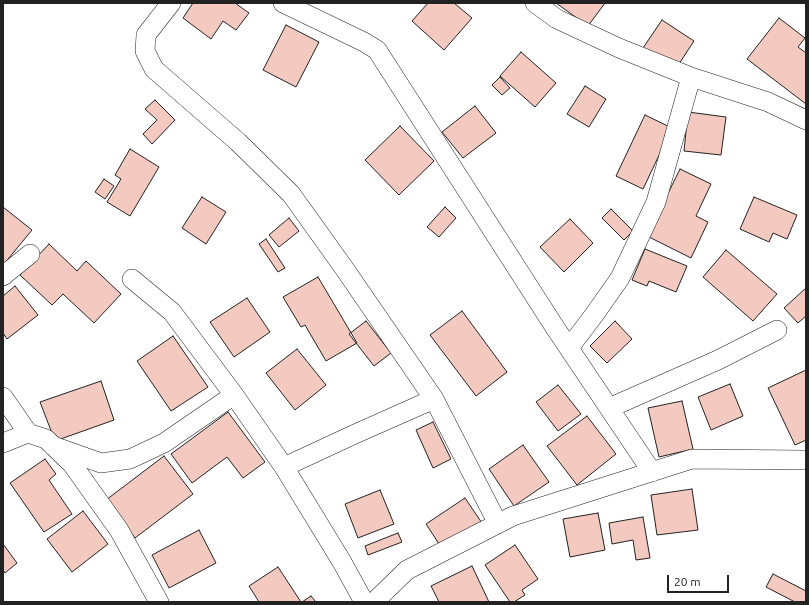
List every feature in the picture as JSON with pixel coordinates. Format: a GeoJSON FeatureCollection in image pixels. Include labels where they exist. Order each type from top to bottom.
{"type":"FeatureCollection","features":[{"type":"Feature","properties":{"kind":"street"},"geometry":{"type":"LineString","coordinates":[[171,3],[146,35],[145,50],[154,69],[238,142],[291,194],[434,399],[498,524]]}},
{"type":"Feature","properties":{"kind":"street"},"geometry":{"type":"LineString","coordinates":[[283,3],[364,42],[377,50],[569,348],[652,472]]}},
{"type":"Feature","properties":{"kind":"street"},"geometry":{"type":"LineString","coordinates":[[535,3],[557,19],[619,48],[691,77],[768,102],[806,120]]}},
{"type":"Feature","properties":{"kind":"street"},"geometry":{"type":"LineString","coordinates":[[569,348],[620,278],[656,202],[691,77]]}},
{"type":"Feature","properties":{"kind":"street"},"geometry":{"type":"LineString","coordinates":[[3,276],[30,254]]}},
{"type":"Feature","properties":{"kind":"street"},"geometry":{"type":"LineString","coordinates":[[132,279],[172,312],[234,394],[284,467],[342,562],[364,602]]}},
{"type":"Feature","properties":{"kind":"street"},"geometry":{"type":"LineString","coordinates":[[609,408],[718,360],[777,330]]}},
{"type":"Feature","properties":{"kind":"street"},"geometry":{"type":"LineString","coordinates":[[53,446],[102,463],[130,459],[164,443],[234,394]]}},
{"type":"Feature","properties":{"kind":"street"},"geometry":{"type":"LineString","coordinates":[[3,398],[28,433],[46,439],[72,464],[120,530],[159,602]]}},
{"type":"Feature","properties":{"kind":"street"},"geometry":{"type":"LineString","coordinates":[[284,467],[434,399]]}},
{"type":"Feature","properties":{"kind":"street"},"geometry":{"type":"LineString","coordinates":[[3,443],[28,433]]}},
{"type":"Feature","properties":{"kind":"street"},"geometry":{"type":"LineString","coordinates":[[374,602],[407,570],[513,516],[692,459],[806,460]]}},
{"type":"Feature","properties":{"kind":"building"},"geometry":{"type":"Polygon","coordinates":[[[193,3],[235,3],[249,13],[236,30],[223,21],[211,39],[183,18],[193,3]]]}},
{"type":"Feature","properties":{"kind":"building"},"geometry":{"type":"Polygon","coordinates":[[[428,3],[454,3],[472,18],[444,50],[412,21],[428,3]]]}},
{"type":"Feature","properties":{"kind":"building"},"geometry":{"type":"Polygon","coordinates":[[[556,3],[605,3],[588,26],[556,3]]]}},
{"type":"Feature","properties":{"kind":"building"},"geometry":{"type":"Polygon","coordinates":[[[779,18],[805,38],[798,47],[806,53],[806,104],[747,59],[779,18]]]}},
{"type":"Feature","properties":{"kind":"building"},"geometry":{"type":"Polygon","coordinates":[[[662,20],[694,41],[675,70],[643,48],[662,20]]]}},
{"type":"Feature","properties":{"kind":"building"},"geometry":{"type":"Polygon","coordinates":[[[286,25],[319,42],[296,87],[263,70],[286,25]]]}},
{"type":"Feature","properties":{"kind":"building"},"geometry":{"type":"Polygon","coordinates":[[[521,52],[556,83],[535,107],[500,76],[521,52]]]}},
{"type":"Feature","properties":{"kind":"building"},"geometry":{"type":"Polygon","coordinates":[[[500,77],[510,88],[502,95],[492,85],[500,77]]]}},
{"type":"Feature","properties":{"kind":"building"},"geometry":{"type":"Polygon","coordinates":[[[585,86],[606,99],[589,127],[567,114],[585,86]]]}},
{"type":"Feature","properties":{"kind":"building"},"geometry":{"type":"Polygon","coordinates":[[[155,100],[175,120],[152,144],[143,134],[157,120],[145,109],[155,100]]]}},
{"type":"Feature","properties":{"kind":"building"},"geometry":{"type":"Polygon","coordinates":[[[475,106],[496,133],[463,158],[442,132],[475,106]]]}},
{"type":"Feature","properties":{"kind":"building"},"geometry":{"type":"Polygon","coordinates":[[[688,112],[726,117],[721,155],[684,151],[688,112]]]}},
{"type":"Feature","properties":{"kind":"building"},"geometry":{"type":"Polygon","coordinates":[[[645,115],[672,128],[643,189],[616,176],[645,115]]]}},
{"type":"Feature","properties":{"kind":"building"},"geometry":{"type":"Polygon","coordinates":[[[400,126],[434,161],[399,195],[365,160],[400,126]]]}},
{"type":"Feature","properties":{"kind":"building"},"geometry":{"type":"Polygon","coordinates":[[[130,149],[159,167],[130,216],[107,202],[121,179],[115,175],[130,149]]]}},
{"type":"Feature","properties":{"kind":"building"},"geometry":{"type":"Polygon","coordinates":[[[680,169],[711,184],[696,216],[708,222],[691,258],[647,236],[680,169]]]}},
{"type":"Feature","properties":{"kind":"building"},"geometry":{"type":"Polygon","coordinates":[[[104,179],[114,186],[105,199],[95,192],[104,179]]]}},
{"type":"Feature","properties":{"kind":"building"},"geometry":{"type":"Polygon","coordinates":[[[202,197],[226,212],[206,244],[182,228],[202,197]]]}},
{"type":"Feature","properties":{"kind":"building"},"geometry":{"type":"Polygon","coordinates":[[[754,197],[797,215],[787,239],[773,233],[769,242],[740,229],[754,197]]]}},
{"type":"Feature","properties":{"kind":"building"},"geometry":{"type":"Polygon","coordinates":[[[3,207],[32,230],[4,264],[3,262],[3,207]]]}},
{"type":"Feature","properties":{"kind":"building"},"geometry":{"type":"Polygon","coordinates":[[[445,207],[456,218],[439,237],[427,227],[445,207]]]}},
{"type":"Feature","properties":{"kind":"building"},"geometry":{"type":"Polygon","coordinates":[[[611,209],[633,231],[624,240],[602,218],[611,209]]]}},
{"type":"Feature","properties":{"kind":"building"},"geometry":{"type":"Polygon","coordinates":[[[289,218],[299,231],[279,247],[269,235],[289,218]]]}},
{"type":"Feature","properties":{"kind":"building"},"geometry":{"type":"Polygon","coordinates":[[[570,219],[593,243],[564,272],[540,247],[570,219]]]}},
{"type":"Feature","properties":{"kind":"building"},"geometry":{"type":"Polygon","coordinates":[[[266,239],[285,268],[278,272],[259,244],[266,239]]]}},
{"type":"Feature","properties":{"kind":"building"},"geometry":{"type":"Polygon","coordinates":[[[49,244],[77,271],[86,261],[121,294],[94,323],[63,294],[52,305],[20,275],[49,244]]]}},
{"type":"Feature","properties":{"kind":"building"},"geometry":{"type":"Polygon","coordinates":[[[645,249],[687,266],[676,292],[649,281],[647,286],[632,280],[645,249]]]}},
{"type":"Feature","properties":{"kind":"building"},"geometry":{"type":"Polygon","coordinates":[[[726,250],[777,294],[753,321],[703,277],[726,250]]]}},
{"type":"Feature","properties":{"kind":"building"},"geometry":{"type":"Polygon","coordinates":[[[318,277],[357,343],[326,361],[305,325],[301,327],[283,297],[318,277]]]}},
{"type":"Feature","properties":{"kind":"building"},"geometry":{"type":"Polygon","coordinates":[[[15,286],[38,315],[7,339],[3,333],[3,296],[15,286]]]}},
{"type":"Feature","properties":{"kind":"building"},"geometry":{"type":"Polygon","coordinates":[[[806,288],[806,316],[798,323],[784,308],[806,288]]]}},
{"type":"Feature","properties":{"kind":"building"},"geometry":{"type":"Polygon","coordinates":[[[247,298],[270,332],[234,357],[210,322],[247,298]]]}},
{"type":"Feature","properties":{"kind":"building"},"geometry":{"type":"Polygon","coordinates":[[[462,311],[507,372],[476,396],[430,335],[462,311]]]}},
{"type":"Feature","properties":{"kind":"building"},"geometry":{"type":"Polygon","coordinates":[[[366,321],[391,353],[374,366],[349,334],[366,321]]]}},
{"type":"Feature","properties":{"kind":"building"},"geometry":{"type":"Polygon","coordinates":[[[615,321],[632,339],[607,363],[590,346],[615,321]]]}},
{"type":"Feature","properties":{"kind":"building"},"geometry":{"type":"Polygon","coordinates":[[[173,336],[208,387],[171,411],[137,361],[173,336]]]}},
{"type":"Feature","properties":{"kind":"building"},"geometry":{"type":"Polygon","coordinates":[[[297,349],[326,385],[295,410],[266,373],[297,349]]]}},
{"type":"Feature","properties":{"kind":"building"},"geometry":{"type":"Polygon","coordinates":[[[806,370],[806,440],[795,445],[768,388],[806,370]]]}},
{"type":"Feature","properties":{"kind":"building"},"geometry":{"type":"Polygon","coordinates":[[[101,381],[114,420],[55,441],[40,402],[101,381]]]}},
{"type":"Feature","properties":{"kind":"building"},"geometry":{"type":"Polygon","coordinates":[[[730,384],[743,416],[711,430],[698,397],[730,384]]]}},
{"type":"Feature","properties":{"kind":"building"},"geometry":{"type":"Polygon","coordinates":[[[558,385],[581,414],[558,431],[536,402],[558,385]]]}},
{"type":"Feature","properties":{"kind":"building"},"geometry":{"type":"Polygon","coordinates":[[[682,401],[693,449],[659,457],[648,408],[682,401]]]}},
{"type":"Feature","properties":{"kind":"building"},"geometry":{"type":"Polygon","coordinates":[[[228,412],[265,462],[243,478],[227,457],[192,483],[171,454],[228,412]]]}},
{"type":"Feature","properties":{"kind":"building"},"geometry":{"type":"Polygon","coordinates":[[[587,416],[616,454],[577,485],[547,446],[587,416]]]}},
{"type":"Feature","properties":{"kind":"building"},"geometry":{"type":"Polygon","coordinates":[[[433,422],[451,459],[433,468],[416,430],[433,422]]]}},
{"type":"Feature","properties":{"kind":"building"},"geometry":{"type":"Polygon","coordinates":[[[523,445],[549,482],[514,506],[489,469],[523,445]]]}},
{"type":"Feature","properties":{"kind":"building"},"geometry":{"type":"Polygon","coordinates":[[[164,456],[193,494],[135,538],[106,500],[164,456]]]}},
{"type":"Feature","properties":{"kind":"building"},"geometry":{"type":"Polygon","coordinates":[[[45,459],[56,474],[49,480],[72,514],[44,532],[10,483],[45,459]]]}},
{"type":"Feature","properties":{"kind":"building"},"geometry":{"type":"Polygon","coordinates":[[[692,489],[698,530],[657,535],[651,495],[692,489]]]}},
{"type":"Feature","properties":{"kind":"building"},"geometry":{"type":"Polygon","coordinates":[[[380,490],[394,524],[358,538],[345,504],[380,490]]]}},
{"type":"Feature","properties":{"kind":"building"},"geometry":{"type":"Polygon","coordinates":[[[465,498],[482,523],[443,550],[426,524],[465,498]]]}},
{"type":"Feature","properties":{"kind":"building"},"geometry":{"type":"Polygon","coordinates":[[[83,511],[108,544],[72,572],[47,539],[83,511]]]}},
{"type":"Feature","properties":{"kind":"building"},"geometry":{"type":"Polygon","coordinates":[[[598,513],[605,550],[570,557],[563,519],[598,513]]]}},
{"type":"Feature","properties":{"kind":"building"},"geometry":{"type":"Polygon","coordinates":[[[643,517],[650,558],[636,560],[633,540],[612,544],[609,523],[643,517]]]}},
{"type":"Feature","properties":{"kind":"building"},"geometry":{"type":"Polygon","coordinates":[[[199,530],[216,563],[169,588],[152,555],[199,530]]]}},
{"type":"Feature","properties":{"kind":"building"},"geometry":{"type":"Polygon","coordinates":[[[398,533],[402,542],[368,555],[365,546],[398,533]]]}},
{"type":"Feature","properties":{"kind":"building"},"geometry":{"type":"Polygon","coordinates":[[[3,544],[17,563],[5,573],[3,570],[3,544]]]}},
{"type":"Feature","properties":{"kind":"building"},"geometry":{"type":"Polygon","coordinates":[[[515,545],[538,579],[522,590],[525,595],[514,602],[510,602],[485,565],[515,545]]]}},
{"type":"Feature","properties":{"kind":"building"},"geometry":{"type":"Polygon","coordinates":[[[472,566],[489,602],[439,602],[431,586],[472,566]]]}},
{"type":"Feature","properties":{"kind":"building"},"geometry":{"type":"Polygon","coordinates":[[[278,567],[301,602],[259,602],[249,586],[278,567]]]}},
{"type":"Feature","properties":{"kind":"building"},"geometry":{"type":"Polygon","coordinates":[[[773,574],[806,591],[806,602],[795,602],[766,587],[773,574]]]}},
{"type":"Feature","properties":{"kind":"building"},"geometry":{"type":"Polygon","coordinates":[[[311,596],[316,602],[302,602],[311,596]]]}}]}
